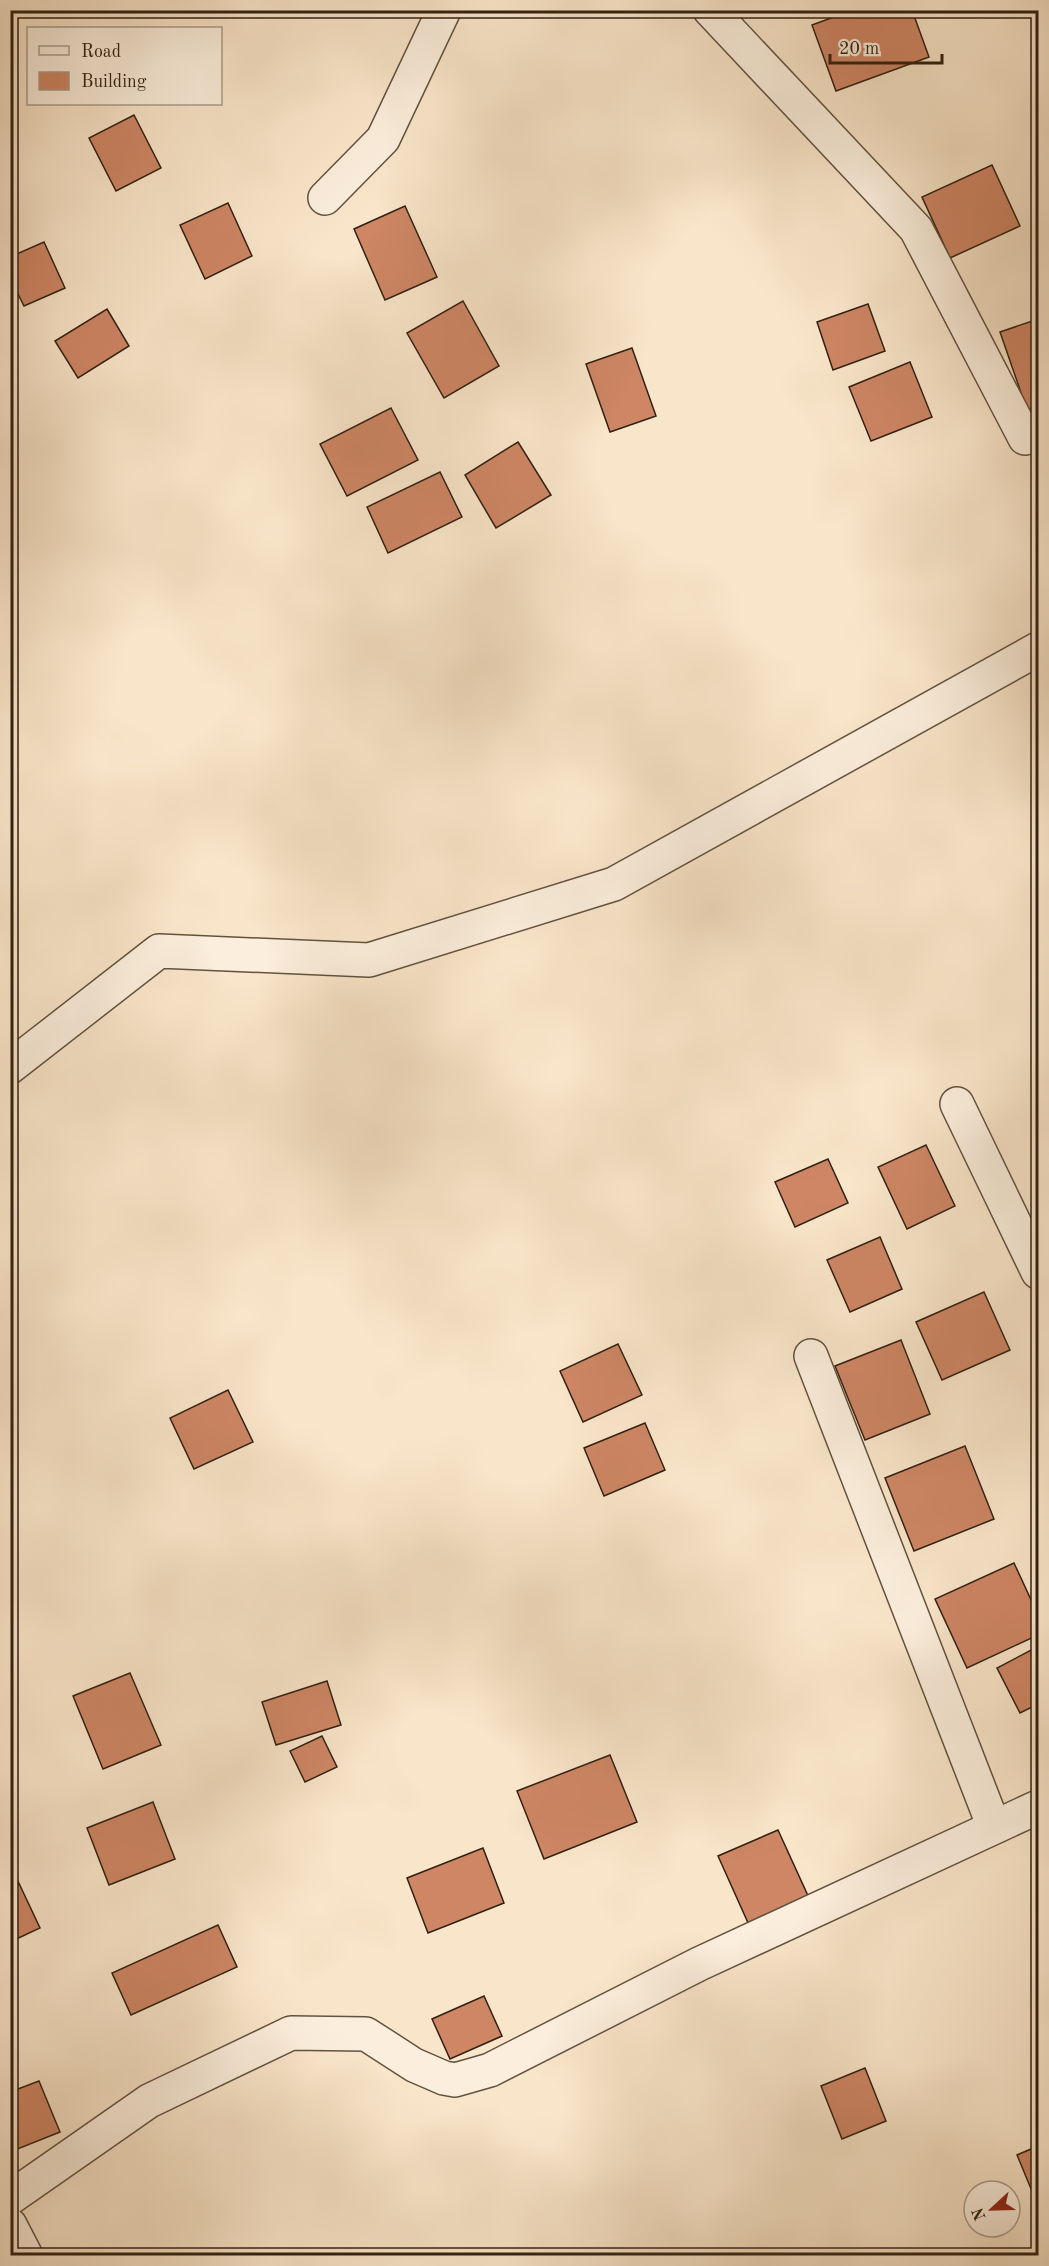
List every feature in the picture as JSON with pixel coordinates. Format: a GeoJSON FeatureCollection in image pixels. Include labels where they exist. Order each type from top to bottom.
{"type":"FeatureCollection","features":[{"type":"Feature","properties":{"kind":"street"},"geometry":{"type":"LineString","coordinates":[[325,198],[383,139],[444,10]]}},
{"type":"Feature","properties":{"kind":"street"},"geometry":{"type":"LineString","coordinates":[[710,10],[916,229],[1025,438],[1038,433]]}},
{"type":"Feature","properties":{"kind":"street"},"geometry":{"type":"LineString","coordinates":[[10,1067],[159,951],[369,960],[614,884],[1038,649]]}},
{"type":"Feature","properties":{"kind":"street"},"geometry":{"type":"LineString","coordinates":[[957,1104],[1038,1272]]}},
{"type":"Feature","properties":{"kind":"street"},"geometry":{"type":"LineString","coordinates":[[811,1356],[994,1827]]}},
{"type":"Feature","properties":{"kind":"street"},"geometry":{"type":"LineString","coordinates":[[10,2198],[149,2101],[291,2032],[366,2034],[414,2065],[444,2078],[455,2080],[490,2070],[699,1964],[1038,1807]]}},
{"type":"Feature","properties":{"kind":"street"},"geometry":{"type":"LineString","coordinates":[[10,2225],[26,2256]]}},
{"type":"Feature","properties":{"kind":"building"},"geometry":{"type":"Polygon","coordinates":[[[853,10],[912,10],[929,57],[836,91],[812,25],[853,10]]]}},
{"type":"Feature","properties":{"kind":"building"},"geometry":{"type":"Polygon","coordinates":[[[134,115],[161,168],[116,191],[89,138],[134,115]]]}},
{"type":"Feature","properties":{"kind":"building"},"geometry":{"type":"Polygon","coordinates":[[[992,165],[1020,226],[950,258],[922,197],[992,165]]]}},
{"type":"Feature","properties":{"kind":"building"},"geometry":{"type":"Polygon","coordinates":[[[228,203],[252,256],[205,279],[180,225],[228,203]]]}},
{"type":"Feature","properties":{"kind":"building"},"geometry":{"type":"Polygon","coordinates":[[[405,206],[437,277],[385,300],[354,229],[405,206]]]}},
{"type":"Feature","properties":{"kind":"building"},"geometry":{"type":"Polygon","coordinates":[[[44,242],[65,288],[24,306],[10,278],[10,257],[44,242]]]}},
{"type":"Feature","properties":{"kind":"building"},"geometry":{"type":"Polygon","coordinates":[[[463,301],[499,366],[444,398],[407,333],[463,301]]]}},
{"type":"Feature","properties":{"kind":"building"},"geometry":{"type":"Polygon","coordinates":[[[868,304],[885,351],[833,370],[817,322],[868,304]]]}},
{"type":"Feature","properties":{"kind":"building"},"geometry":{"type":"Polygon","coordinates":[[[107,309],[129,346],[78,378],[55,341],[107,309]]]}},
{"type":"Feature","properties":{"kind":"building"},"geometry":{"type":"Polygon","coordinates":[[[1038,319],[1038,406],[1027,410],[1000,332],[1038,319]]]}},
{"type":"Feature","properties":{"kind":"building"},"geometry":{"type":"Polygon","coordinates":[[[632,348],[656,416],[610,432],[586,364],[632,348]]]}},
{"type":"Feature","properties":{"kind":"building"},"geometry":{"type":"Polygon","coordinates":[[[910,362],[932,417],[871,441],[849,387],[910,362]]]}},
{"type":"Feature","properties":{"kind":"building"},"geometry":{"type":"Polygon","coordinates":[[[391,408],[418,460],[347,496],[320,444],[391,408]]]}},
{"type":"Feature","properties":{"kind":"building"},"geometry":{"type":"Polygon","coordinates":[[[518,442],[551,495],[496,528],[465,475],[518,442]]]}},
{"type":"Feature","properties":{"kind":"building"},"geometry":{"type":"Polygon","coordinates":[[[440,472],[462,517],[388,553],[367,507],[440,472]]]}},
{"type":"Feature","properties":{"kind":"building"},"geometry":{"type":"Polygon","coordinates":[[[926,1145],[955,1206],[907,1229],[878,1167],[926,1145]]]}},
{"type":"Feature","properties":{"kind":"building"},"geometry":{"type":"Polygon","coordinates":[[[828,1159],[848,1203],[795,1227],[775,1182],[828,1159]]]}},
{"type":"Feature","properties":{"kind":"building"},"geometry":{"type":"Polygon","coordinates":[[[880,1237],[902,1289],[850,1312],[827,1260],[880,1237]]]}},
{"type":"Feature","properties":{"kind":"building"},"geometry":{"type":"Polygon","coordinates":[[[984,1292],[1010,1350],[942,1380],[916,1322],[984,1292]]]}},
{"type":"Feature","properties":{"kind":"building"},"geometry":{"type":"Polygon","coordinates":[[[901,1340],[930,1414],[865,1440],[835,1366],[901,1340]]]}},
{"type":"Feature","properties":{"kind":"building"},"geometry":{"type":"Polygon","coordinates":[[[618,1344],[642,1395],[583,1422],[560,1371],[618,1344]]]}},
{"type":"Feature","properties":{"kind":"building"},"geometry":{"type":"Polygon","coordinates":[[[228,1390],[253,1442],[194,1469],[170,1418],[228,1390]]]}},
{"type":"Feature","properties":{"kind":"building"},"geometry":{"type":"Polygon","coordinates":[[[645,1423],[665,1470],[604,1496],[584,1448],[645,1423]]]}},
{"type":"Feature","properties":{"kind":"building"},"geometry":{"type":"Polygon","coordinates":[[[965,1446],[994,1519],[914,1551],[885,1478],[965,1446]]]}},
{"type":"Feature","properties":{"kind":"building"},"geometry":{"type":"Polygon","coordinates":[[[1014,1563],[1038,1615],[1038,1635],[967,1668],[935,1599],[1014,1563]]]}},
{"type":"Feature","properties":{"kind":"building"},"geometry":{"type":"Polygon","coordinates":[[[1037,1647],[1038,1704],[1020,1713],[997,1668],[1037,1647]]]}},
{"type":"Feature","properties":{"kind":"building"},"geometry":{"type":"Polygon","coordinates":[[[130,1673],[161,1745],[103,1769],[73,1696],[130,1673]]]}},
{"type":"Feature","properties":{"kind":"building"},"geometry":{"type":"Polygon","coordinates":[[[327,1681],[341,1725],[276,1745],[262,1702],[327,1681]]]}},
{"type":"Feature","properties":{"kind":"building"},"geometry":{"type":"Polygon","coordinates":[[[322,1736],[337,1767],[305,1782],[290,1751],[322,1736]]]}},
{"type":"Feature","properties":{"kind":"building"},"geometry":{"type":"Polygon","coordinates":[[[610,1755],[637,1822],[544,1859],[517,1791],[610,1755]]]}},
{"type":"Feature","properties":{"kind":"building"},"geometry":{"type":"Polygon","coordinates":[[[153,1802],[175,1859],[109,1885],[87,1828],[153,1802]]]}},
{"type":"Feature","properties":{"kind":"building"},"geometry":{"type":"Polygon","coordinates":[[[778,1830],[809,1898],[749,1925],[718,1856],[778,1830]]]}},
{"type":"Feature","properties":{"kind":"building"},"geometry":{"type":"Polygon","coordinates":[[[483,1848],[504,1903],[428,1933],[407,1878],[483,1848]]]}},
{"type":"Feature","properties":{"kind":"building"},"geometry":{"type":"Polygon","coordinates":[[[16,1877],[40,1928],[10,1942],[10,1879],[16,1877]]]}},
{"type":"Feature","properties":{"kind":"building"},"geometry":{"type":"Polygon","coordinates":[[[218,1925],[237,1967],[131,2015],[112,1973],[218,1925]]]}},
{"type":"Feature","properties":{"kind":"building"},"geometry":{"type":"Polygon","coordinates":[[[484,1996],[502,2036],[450,2059],[432,2019],[484,1996]]]}},
{"type":"Feature","properties":{"kind":"building"},"geometry":{"type":"Polygon","coordinates":[[[865,2068],[886,2121],[842,2139],[821,2086],[865,2068]]]}},
{"type":"Feature","properties":{"kind":"building"},"geometry":{"type":"Polygon","coordinates":[[[39,2081],[60,2132],[10,2152],[10,2092],[39,2081]]]}},
{"type":"Feature","properties":{"kind":"building"},"geometry":{"type":"Polygon","coordinates":[[[1038,2146],[1038,2194],[1034,2196],[1017,2155],[1038,2146]]]}}]}
